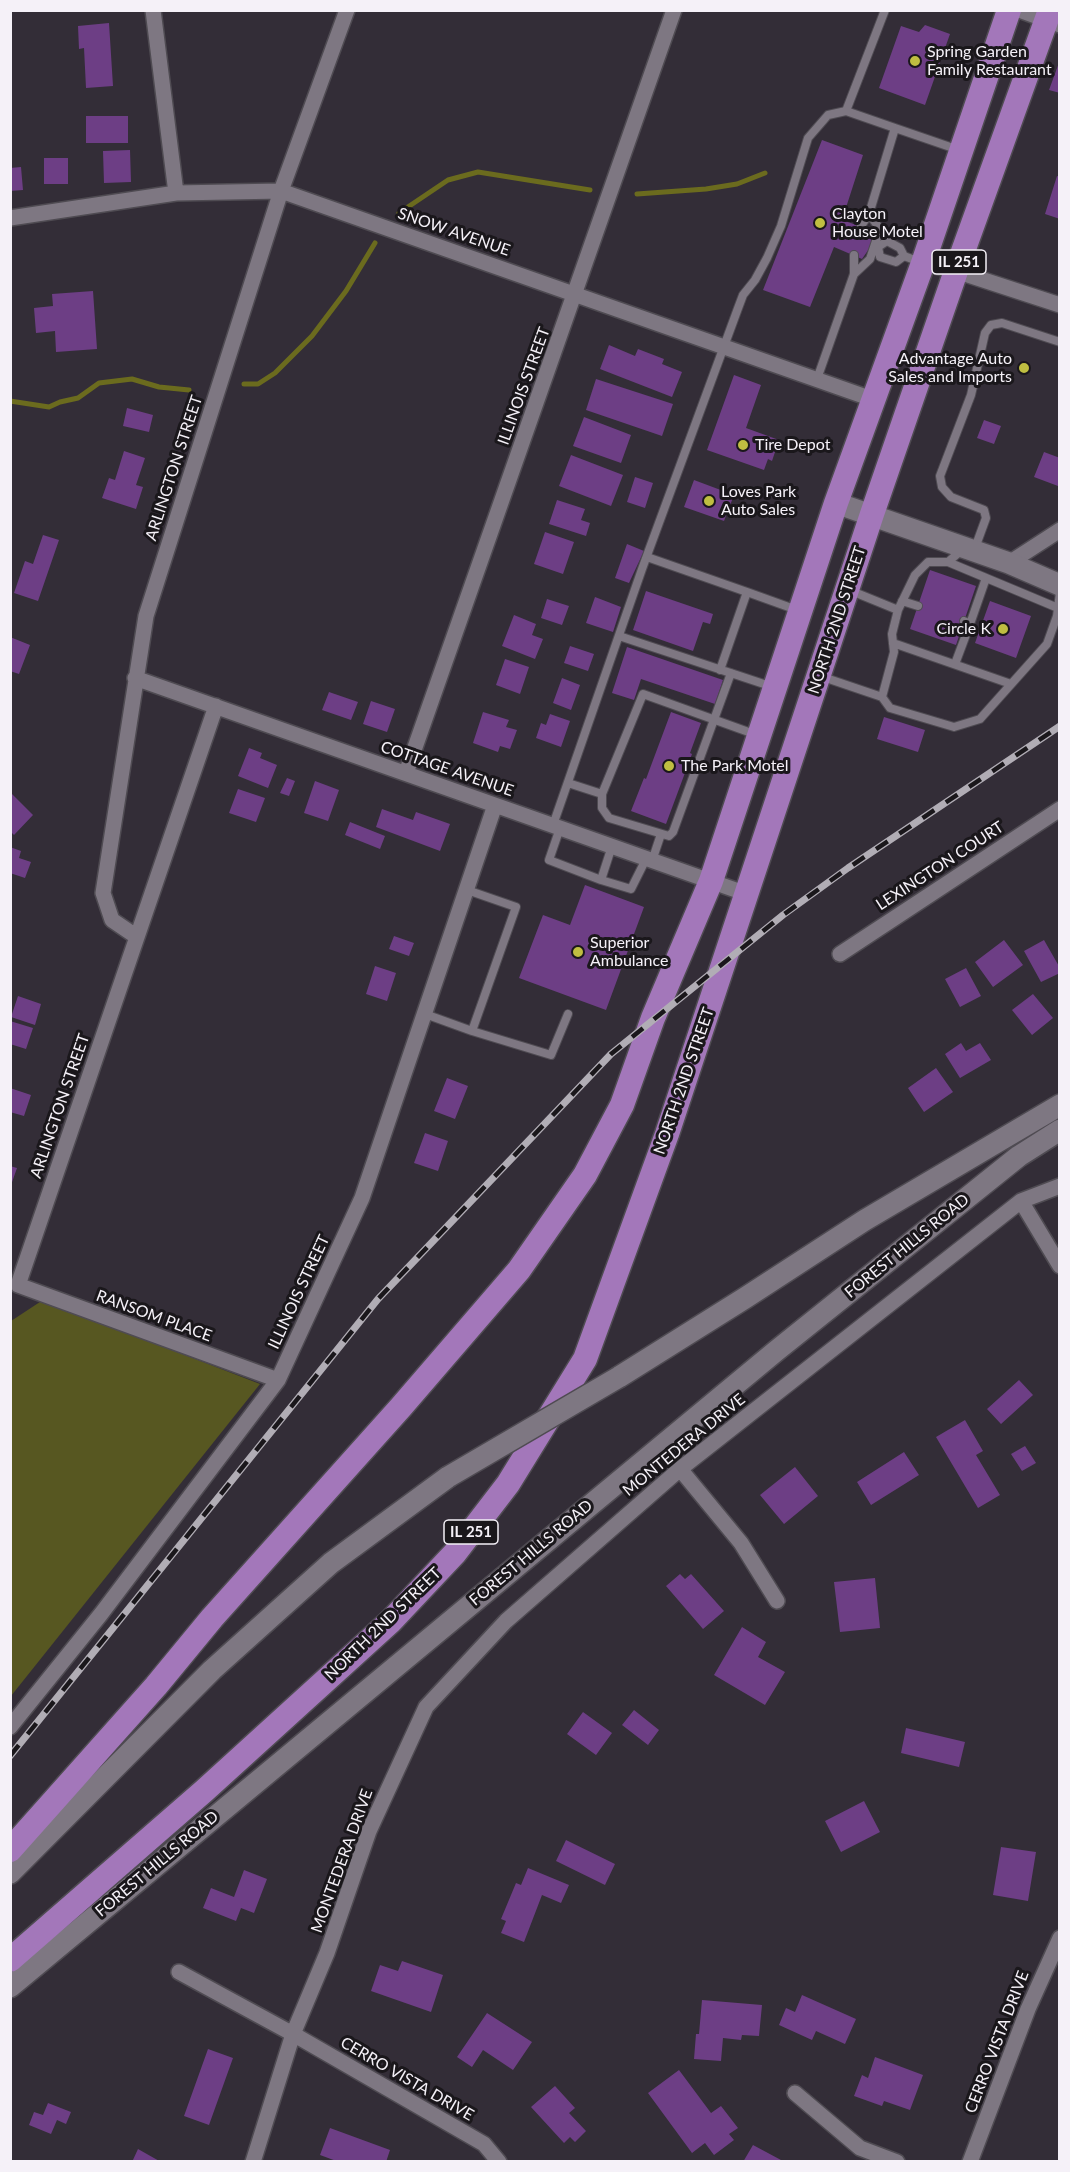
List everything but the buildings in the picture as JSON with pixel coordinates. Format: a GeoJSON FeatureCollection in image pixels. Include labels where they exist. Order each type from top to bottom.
{"type":"FeatureCollection","features":[{"type":"Feature","properties":{"kind":"main road","name":"IL 251"},"geometry":{"type":"LineString","coordinates":[[10,1850],[519,1270],[585,1175],[622,1105],[653,1018],[711,881],[872,399],[913,260],[961,150],[1009,10]]}},
{"type":"Feature","properties":{"kind":"main road","name":"NORTH 2ND STREET"},"geometry":{"type":"LineString","coordinates":[[10,1960],[204,1791],[391,1621],[455,1553],[508,1485],[585,1359],[667,1134],[872,514],[956,270],[1052,19]]}},
{"type":"Feature","properties":{"kind":"street"},"geometry":{"type":"LineString","coordinates":[[153,10],[176,192]]}},
{"type":"Feature","properties":{"kind":"street","name":"ARLINGTON STREET"},"geometry":{"type":"LineString","coordinates":[[137,938],[112,920],[104,893],[146,616],[281,191],[347,10]]}},
{"type":"Feature","properties":{"kind":"street","name":"ILLINOIS STREET"},"geometry":{"type":"LineString","coordinates":[[406,773],[674,10]]}},
{"type":"Feature","properties":{"kind":"street"},"geometry":{"type":"LineString","coordinates":[[1019,10],[1052,19]]}},
{"type":"Feature","properties":{"kind":"street","name":"SNOW AVENUE"},"geometry":{"type":"LineString","coordinates":[[10,218],[176,192],[281,191],[872,399]]}},
{"type":"Feature","properties":{"kind":"street"},"geometry":{"type":"LineString","coordinates":[[913,260],[956,270],[1059,305]]}},
{"type":"Feature","properties":{"kind":"street"},"geometry":{"type":"LineString","coordinates":[[836,503],[1009,563],[1059,585]]}},
{"type":"Feature","properties":{"kind":"street"},"geometry":{"type":"LineString","coordinates":[[1009,563],[1059,530]]}},
{"type":"Feature","properties":{"kind":"street","name":"COTTAGE AVENUE"},"geometry":{"type":"LineString","coordinates":[[135,678],[747,894]]}},
{"type":"Feature","properties":{"kind":"street","name":"ARLINGTON STREET"},"geometry":{"type":"LineString","coordinates":[[18,1285],[216,706]]}},
{"type":"Feature","properties":{"kind":"street","name":"ILLINOIS STREET"},"geometry":{"type":"LineString","coordinates":[[10,1727],[101,1614],[278,1380],[362,1198],[495,805]]}},
{"type":"Feature","properties":{"kind":"street","name":"LEXINGTON COURT"},"geometry":{"type":"LineString","coordinates":[[840,954],[1059,809]]}},
{"type":"Feature","properties":{"kind":"street","name":"FOREST HILLS ROAD"},"geometry":{"type":"LineString","coordinates":[[10,1873],[212,1670],[331,1563],[448,1477],[619,1377],[865,1220],[1059,1105]]}},
{"type":"Feature","properties":{"kind":"street","name":"FOREST HILLS ROAD"},"geometry":{"type":"LineString","coordinates":[[10,1987],[776,1351],[1019,1156],[1059,1130]]}},
{"type":"Feature","properties":{"kind":"street","name":"MONTEDERA DRIVE"},"geometry":{"type":"LineString","coordinates":[[253,2162],[293,2034],[327,1953],[369,1831],[426,1707],[506,1621],[680,1469],[1021,1201],[1059,1186]]}},
{"type":"Feature","properties":{"kind":"street"},"geometry":{"type":"LineString","coordinates":[[1021,1201],[1059,1266]]}},
{"type":"Feature","properties":{"kind":"street","name":"RANSOM PLACE"},"geometry":{"type":"LineString","coordinates":[[18,1285],[278,1380]]}},
{"type":"Feature","properties":{"kind":"street"},"geometry":{"type":"LineString","coordinates":[[680,1469],[741,1544],[777,1601]]}},
{"type":"Feature","properties":{"kind":"street","name":"CERRO VISTA DRIVE"},"geometry":{"type":"LineString","coordinates":[[970,2162],[1028,2010],[1059,1938]]}},
{"type":"Feature","properties":{"kind":"street","name":"CERRO VISTA DRIVE"},"geometry":{"type":"LineString","coordinates":[[179,1972],[293,2034],[484,2144],[499,2162]]}},
{"type":"Feature","properties":{"kind":"street"},"geometry":{"type":"LineString","coordinates":[[795,2093],[860,2148],[897,2162]]}},
{"type":"Feature","properties":{"kind":"lane"},"geometry":{"type":"LineString","coordinates":[[846,111],[885,10]]}},
{"type":"Feature","properties":{"kind":"lane"},"geometry":{"type":"LineString","coordinates":[[661,834],[649,860],[631,889],[549,860],[568,783],[647,557],[743,296],[755,280],[782,226],[808,138],[828,115],[846,111],[961,150]]}},
{"type":"Feature","properties":{"kind":"lane"},"geometry":{"type":"LineString","coordinates":[[861,226],[869,214],[895,128]]}},
{"type":"Feature","properties":{"kind":"lane"},"geometry":{"type":"LineString","coordinates":[[854,274],[870,260],[876,246],[880,229],[869,214]]}},
{"type":"Feature","properties":{"kind":"lane"},"geometry":{"type":"LineString","coordinates":[[876,246],[887,241],[900,248],[913,260]]}},
{"type":"Feature","properties":{"kind":"lane"},"geometry":{"type":"LineString","coordinates":[[876,246],[880,257],[896,262],[913,260]]}},
{"type":"Feature","properties":{"kind":"lane"},"geometry":{"type":"LineString","coordinates":[[817,380],[854,274],[854,255]]}},
{"type":"Feature","properties":{"kind":"lane"},"geometry":{"type":"LineString","coordinates":[[948,562],[969,549],[987,518],[984,510],[951,498],[942,487],[940,476],[971,395],[985,333],[991,325],[1002,323],[1059,342]]}},
{"type":"Feature","properties":{"kind":"lane"},"geometry":{"type":"LineString","coordinates":[[647,557],[800,611]]}},
{"type":"Feature","properties":{"kind":"lane"},"geometry":{"type":"LineString","coordinates":[[882,697],[894,652],[892,634],[898,610],[915,575],[928,562],[948,562],[1058,608]]}},
{"type":"Feature","properties":{"kind":"lane"},"geometry":{"type":"LineString","coordinates":[[956,664],[967,623],[986,578]]}},
{"type":"Feature","properties":{"kind":"lane"},"geometry":{"type":"LineString","coordinates":[[848,590],[898,610]]}},
{"type":"Feature","properties":{"kind":"lane"},"geometry":{"type":"LineString","coordinates":[[720,670],[747,592]]}},
{"type":"Feature","properties":{"kind":"lane"},"geometry":{"type":"LineString","coordinates":[[819,676],[882,697],[890,708],[954,727],[980,719],[1047,644],[1058,608],[1059,592]]}},
{"type":"Feature","properties":{"kind":"lane"},"geometry":{"type":"LineString","coordinates":[[903,601],[918,606]]}},
{"type":"Feature","properties":{"kind":"lane"},"geometry":{"type":"LineString","coordinates":[[619,636],[775,687]]}},
{"type":"Feature","properties":{"kind":"lane"},"geometry":{"type":"LineString","coordinates":[[893,643],[1011,684]]}},
{"type":"Feature","properties":{"kind":"lane"},"geometry":{"type":"LineString","coordinates":[[731,674],[715,720],[673,832],[669,836],[609,818],[602,808],[602,794],[643,694],[715,720],[758,736]]}},
{"type":"Feature","properties":{"kind":"lane"},"geometry":{"type":"LineString","coordinates":[[568,783],[602,794]]}},
{"type":"Feature","properties":{"kind":"lane"},"geometry":{"type":"LineString","coordinates":[[601,880],[612,846]]}},
{"type":"Feature","properties":{"kind":"lane"},"geometry":{"type":"LineString","coordinates":[[467,890],[516,908],[472,1031]]}},
{"type":"Feature","properties":{"kind":"lane"},"geometry":{"type":"LineString","coordinates":[[424,1014],[551,1055],[568,1014]]}},
{"type":"Feature","properties":{"kind":"shaded area"},"geometry":{"type":"Polygon","coordinates":[[[43,1300],[260,1384],[11,1696],[11,1321],[43,1300]]]}},
{"type":"Feature","properties":{"kind":"waterway"},"geometry":{"type":"LineString","coordinates":[[399,213],[448,180],[478,172],[590,190]]}},
{"type":"Feature","properties":{"kind":"waterway"},"geometry":{"type":"LineString","coordinates":[[637,194],[706,189],[737,184],[765,173]]}},
{"type":"Feature","properties":{"kind":"waterway"},"geometry":{"type":"LineString","coordinates":[[244,384],[258,384],[275,373],[312,336],[346,291],[375,243]]}},
{"type":"Feature","properties":{"kind":"waterway"},"geometry":{"type":"LineString","coordinates":[[10,401],[49,407],[78,398],[99,383],[132,379],[159,387],[189,390]]}},
{"type":"Feature","properties":{"kind":"railway"},"geometry":{"type":"LineString","coordinates":[[10,1756],[378,1299],[611,1054],[783,915],[848,868],[1060,726]]}},
{"type":"Feature","properties":{"kind":"place","name":"Spring Garden Family Restaurant"},"geometry":{"type":"Point","coordinates":[915,61]}},
{"type":"Feature","properties":{"kind":"place","name":"Clayton House Motel"},"geometry":{"type":"Point","coordinates":[820,223]}},
{"type":"Feature","properties":{"kind":"place","name":"Advantage Auto Sales and Imports"},"geometry":{"type":"Point","coordinates":[1024,368]}},
{"type":"Feature","properties":{"kind":"place","name":"Tire Depot"},"geometry":{"type":"Point","coordinates":[743,445]}},
{"type":"Feature","properties":{"kind":"place","name":"Loves Park Auto Sales"},"geometry":{"type":"Point","coordinates":[709,501]}},
{"type":"Feature","properties":{"kind":"place","name":"Circle K"},"geometry":{"type":"Point","coordinates":[1003,629]}},
{"type":"Feature","properties":{"kind":"place","name":"The Park Motel"},"geometry":{"type":"Point","coordinates":[669,766]}},
{"type":"Feature","properties":{"kind":"place","name":"Superior Ambulance"},"geometry":{"type":"Point","coordinates":[578,952]}}]}
